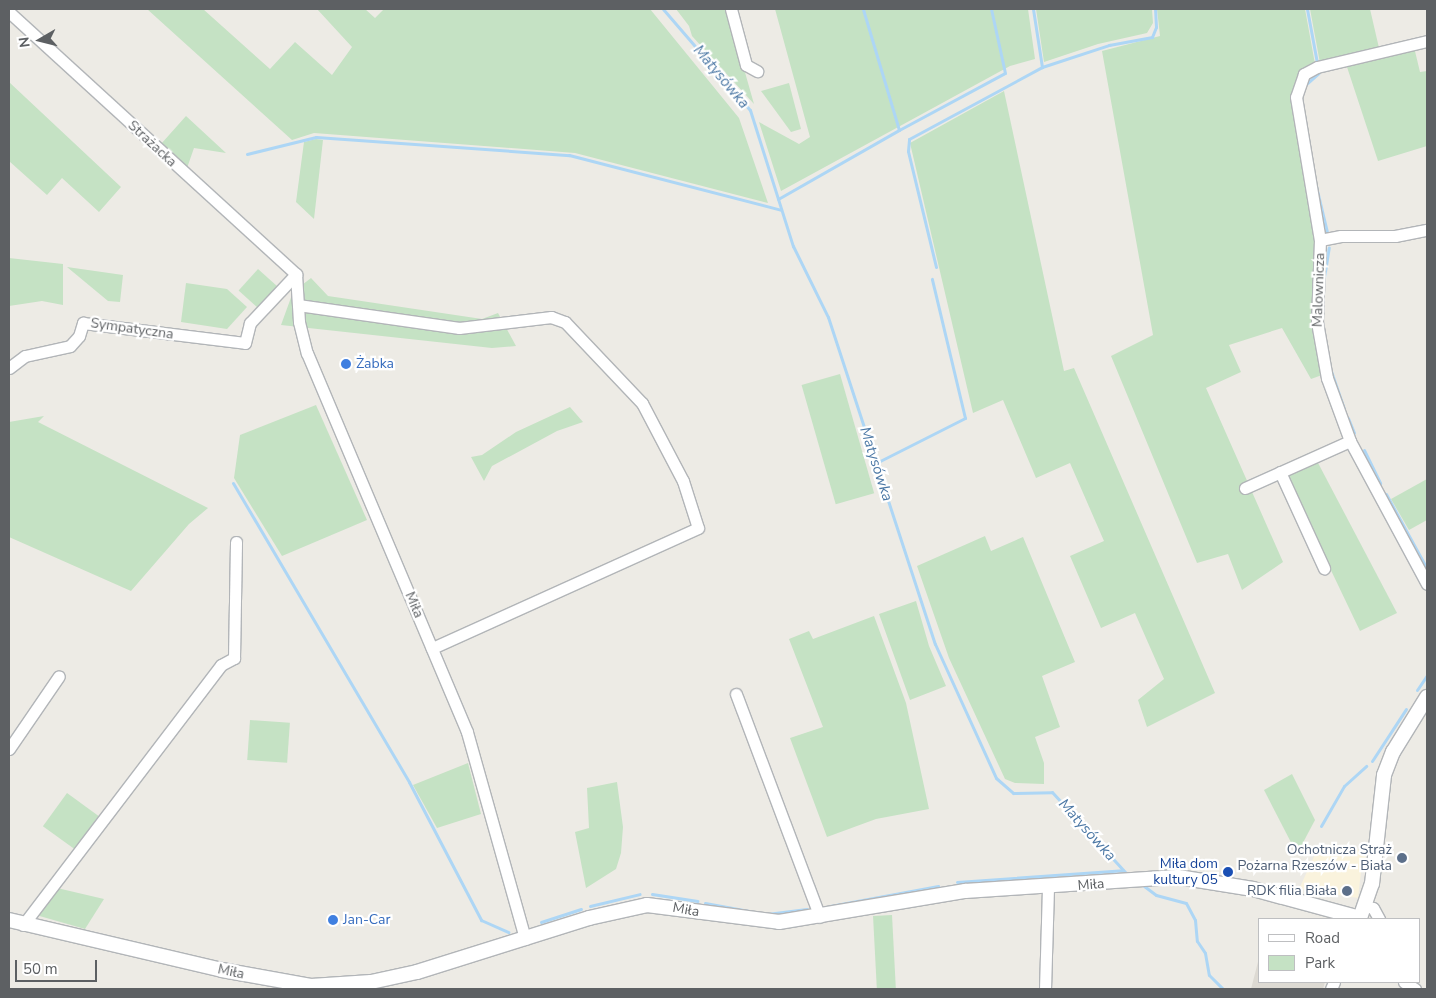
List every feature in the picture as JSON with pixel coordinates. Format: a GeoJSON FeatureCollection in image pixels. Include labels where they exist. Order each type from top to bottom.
{"type":"FeatureCollection","features":[{"type":"Feature","properties":{"kind":"street"},"geometry":{"type":"LineString","coordinates":[[731,9],[746,65],[757,71]]}},
{"type":"Feature","properties":{"kind":"street","name":"Strażacka"},"geometry":{"type":"LineString","coordinates":[[9,12],[296,274]]}},
{"type":"Feature","properties":{"kind":"street","name":"Malownicza"},"geometry":{"type":"LineString","coordinates":[[1427,41],[1317,67],[1300,80],[1296,109],[1320,240],[1316,304],[1320,352],[1330,390],[1350,441],[1427,584]]}},
{"type":"Feature","properties":{"kind":"street"},"geometry":{"type":"LineString","coordinates":[[1320,240],[1341,236],[1395,236],[1427,230]]}},
{"type":"Feature","properties":{"kind":"street","name":"Miła"},"geometry":{"type":"LineString","coordinates":[[296,274],[298,305],[310,363],[432,648],[476,758],[525,939]]}},
{"type":"Feature","properties":{"kind":"street","name":"Sympatyczna"},"geometry":{"type":"LineString","coordinates":[[9,368],[25,356],[70,346],[79,336],[83,323],[245,343],[250,323],[296,274]]}},
{"type":"Feature","properties":{"kind":"street"},"geometry":{"type":"LineString","coordinates":[[298,305],[459,328],[551,317],[566,322],[642,404],[683,481],[698,528],[432,648]]}},
{"type":"Feature","properties":{"kind":"street"},"geometry":{"type":"LineString","coordinates":[[1245,488],[1350,441]]}},
{"type":"Feature","properties":{"kind":"street"},"geometry":{"type":"LineString","coordinates":[[1280,472],[1324,568]]}},
{"type":"Feature","properties":{"kind":"street"},"geometry":{"type":"LineString","coordinates":[[23,925],[221,665],[234,658],[236,542]]}},
{"type":"Feature","properties":{"kind":"street"},"geometry":{"type":"LineString","coordinates":[[9,750],[58,676]]}},
{"type":"Feature","properties":{"kind":"street"},"geometry":{"type":"LineString","coordinates":[[736,694],[820,917]]}},
{"type":"Feature","properties":{"kind":"street"},"geometry":{"type":"LineString","coordinates":[[1362,914],[1372,884],[1384,775],[1393,752],[1427,697]]}},
{"type":"Feature","properties":{"kind":"street","name":"Miła"},"geometry":{"type":"LineString","coordinates":[[9,920],[23,925],[236,973],[311,986],[388,979],[450,964],[623,908],[647,905],[767,922],[820,917],[948,893],[1048,888],[1155,878],[1196,879],[1262,891],[1362,914]]}},
{"type":"Feature","properties":{"kind":"street"},"geometry":{"type":"LineString","coordinates":[[1045,989],[1048,888]]}},
{"type":"Feature","properties":{"kind":"street"},"geometry":{"type":"LineString","coordinates":[[1362,914],[1373,908],[1378,918]]}},
{"type":"Feature","properties":{"kind":"shaded area"},"geometry":{"type":"Polygon","coordinates":[[[1318,848],[1368,850],[1361,872],[1358,898],[1299,889],[1318,848]]]}},
{"type":"Feature","properties":{"kind":"shaded area"},"geometry":{"type":"Polygon","coordinates":[[[1258,962],[1258,983],[1325,983],[1323,989],[1251,989],[1258,962]]]}},
{"type":"Feature","properties":{"kind":"green space"},"geometry":{"type":"Polygon","coordinates":[[[147,9],[203,9],[270,69],[295,42],[332,75],[352,47],[317,9],[365,9],[375,18],[384,9],[650,9],[739,118],[768,203],[575,153],[314,133],[292,140],[147,9]]]}},
{"type":"Feature","properties":{"kind":"green space"},"geometry":{"type":"Polygon","coordinates":[[[676,9],[727,9],[754,104],[692,36],[689,26],[676,9]]]}},
{"type":"Feature","properties":{"kind":"green space"},"geometry":{"type":"Polygon","coordinates":[[[775,9],[1028,9],[1035,59],[1010,66],[781,191],[759,122],[799,144],[810,137],[775,9]]]}},
{"type":"Feature","properties":{"kind":"green space"},"geometry":{"type":"Polygon","coordinates":[[[1036,9],[1152,9],[1153,23],[1147,33],[1098,44],[1044,62],[1036,9]]]}},
{"type":"Feature","properties":{"kind":"green space"},"geometry":{"type":"Polygon","coordinates":[[[1157,9],[1305,9],[1315,64],[1306,68],[1295,82],[1292,97],[1295,128],[1317,237],[1322,375],[1311,379],[1282,328],[1229,345],[1241,372],[1206,388],[1283,562],[1242,590],[1228,554],[1197,563],[1111,356],[1153,335],[1102,51],[1160,36],[1157,9]]]}},
{"type":"Feature","properties":{"kind":"green space"},"geometry":{"type":"Polygon","coordinates":[[[1310,9],[1370,9],[1379,48],[1320,63],[1310,9]]]}},
{"type":"Feature","properties":{"kind":"green space"},"geometry":{"type":"Polygon","coordinates":[[[1414,47],[1420,72],[1427,71],[1427,146],[1378,161],[1347,67],[1414,47]]]}},
{"type":"Feature","properties":{"kind":"green space"},"geometry":{"type":"Polygon","coordinates":[[[9,82],[121,187],[99,212],[62,178],[47,195],[9,161],[9,82]]]}},
{"type":"Feature","properties":{"kind":"green space"},"geometry":{"type":"Polygon","coordinates":[[[789,83],[801,129],[791,132],[761,91],[789,83]]]}},
{"type":"Feature","properties":{"kind":"green space"},"geometry":{"type":"Polygon","coordinates":[[[1004,91],[1064,371],[1074,368],[1215,693],[1147,727],[1138,700],[1164,679],[1135,613],[1101,628],[1070,556],[1104,541],[1070,463],[1036,478],[1003,400],[973,413],[910,143],[1004,91]]]}},
{"type":"Feature","properties":{"kind":"green space"},"geometry":{"type":"Polygon","coordinates":[[[186,116],[226,153],[194,148],[187,168],[161,144],[186,116]]]}},
{"type":"Feature","properties":{"kind":"green space"},"geometry":{"type":"Polygon","coordinates":[[[316,139],[323,140],[314,219],[296,202],[304,142],[316,139]]]}},
{"type":"Feature","properties":{"kind":"green space"},"geometry":{"type":"Polygon","coordinates":[[[9,258],[63,264],[63,305],[42,301],[9,306],[9,258]]]}},
{"type":"Feature","properties":{"kind":"green space"},"geometry":{"type":"Polygon","coordinates":[[[67,267],[123,275],[120,302],[108,301],[67,267]]]}},
{"type":"Feature","properties":{"kind":"green space"},"geometry":{"type":"Polygon","coordinates":[[[258,269],[278,287],[259,309],[239,291],[258,269]]]}},
{"type":"Feature","properties":{"kind":"green space"},"geometry":{"type":"Polygon","coordinates":[[[311,278],[328,296],[482,319],[498,313],[516,346],[492,348],[281,325],[293,292],[311,278]]]}},
{"type":"Feature","properties":{"kind":"green space"},"geometry":{"type":"Polygon","coordinates":[[[186,283],[227,289],[247,307],[227,329],[181,322],[186,283]]]}},
{"type":"Feature","properties":{"kind":"green space"},"geometry":{"type":"Polygon","coordinates":[[[840,374],[874,493],[836,504],[802,385],[840,374]]]}},
{"type":"Feature","properties":{"kind":"green space"},"geometry":{"type":"Polygon","coordinates":[[[316,405],[367,520],[282,556],[234,478],[240,435],[316,405]]]}},
{"type":"Feature","properties":{"kind":"green space"},"geometry":{"type":"Polygon","coordinates":[[[570,407],[583,422],[557,431],[492,466],[484,481],[471,457],[482,455],[516,432],[570,407]]]}},
{"type":"Feature","properties":{"kind":"green space"},"geometry":{"type":"Polygon","coordinates":[[[44,416],[38,422],[208,508],[189,524],[131,591],[9,537],[9,422],[44,416]]]}},
{"type":"Feature","properties":{"kind":"green space"},"geometry":{"type":"Polygon","coordinates":[[[1317,461],[1397,613],[1360,631],[1285,474],[1317,461]]]}},
{"type":"Feature","properties":{"kind":"green space"},"geometry":{"type":"Polygon","coordinates":[[[1427,479],[1427,520],[1409,530],[1391,499],[1427,479]]]}},
{"type":"Feature","properties":{"kind":"green space"},"geometry":{"type":"Polygon","coordinates":[[[985,536],[991,551],[1023,537],[1075,662],[1042,676],[1060,727],[1035,737],[1044,763],[1044,784],[1015,783],[1005,779],[949,658],[917,566],[985,536]]]}},
{"type":"Feature","properties":{"kind":"green space"},"geometry":{"type":"Polygon","coordinates":[[[916,601],[929,646],[946,686],[910,700],[879,614],[916,601]]]}},
{"type":"Feature","properties":{"kind":"green space"},"geometry":{"type":"Polygon","coordinates":[[[874,616],[906,703],[929,809],[876,819],[827,837],[790,738],[823,727],[789,639],[809,631],[813,639],[874,616]]]}},
{"type":"Feature","properties":{"kind":"green space"},"geometry":{"type":"Polygon","coordinates":[[[250,720],[290,723],[287,763],[247,760],[250,720]]]}},
{"type":"Feature","properties":{"kind":"green space"},"geometry":{"type":"Polygon","coordinates":[[[468,763],[481,814],[437,828],[413,785],[468,763]]]}},
{"type":"Feature","properties":{"kind":"green space"},"geometry":{"type":"Polygon","coordinates":[[[1292,774],[1315,820],[1297,854],[1264,790],[1292,774]]]}},
{"type":"Feature","properties":{"kind":"green space"},"geometry":{"type":"Polygon","coordinates":[[[617,782],[623,827],[621,853],[616,869],[586,888],[575,832],[589,828],[587,788],[617,782]]]}},
{"type":"Feature","properties":{"kind":"green space"},"geometry":{"type":"Polygon","coordinates":[[[67,793],[99,816],[74,849],[43,826],[67,793]]]}},
{"type":"Feature","properties":{"kind":"green space"},"geometry":{"type":"Polygon","coordinates":[[[57,888],[104,899],[85,929],[36,915],[57,888]]]}},
{"type":"Feature","properties":{"kind":"green space"},"geometry":{"type":"Polygon","coordinates":[[[892,915],[896,989],[877,989],[873,916],[892,915]]]}},
{"type":"Feature","properties":{"kind":"waterway","name":"Matysówka"},"geometry":{"type":"LineString","coordinates":[[663,9],[750,110],[793,246],[828,317],[935,644],[996,778],[1013,793],[1052,792],[1127,874]]}},
{"type":"Feature","properties":{"kind":"waterway"},"geometry":{"type":"LineString","coordinates":[[778,199],[899,130],[863,9]]}},
{"type":"Feature","properties":{"kind":"waterway"},"geometry":{"type":"LineString","coordinates":[[899,130],[1005,73],[991,9]]}},
{"type":"Feature","properties":{"kind":"waterway"},"geometry":{"type":"LineString","coordinates":[[1033,9],[1042,67]]}},
{"type":"Feature","properties":{"kind":"waterway"},"geometry":{"type":"LineString","coordinates":[[936,267],[908,151],[909,139],[1042,67],[1109,45],[1152,37],[1156,27],[1155,9]]}},
{"type":"Feature","properties":{"kind":"waterway"},"geometry":{"type":"LineString","coordinates":[[1307,9],[1317,63]]}},
{"type":"Feature","properties":{"kind":"waterway"},"geometry":{"type":"LineString","coordinates":[[1305,85],[1319,73]]}},
{"type":"Feature","properties":{"kind":"waterway"},"geometry":{"type":"LineString","coordinates":[[247,154],[316,137],[569,155],[781,210]]}},
{"type":"Feature","properties":{"kind":"waterway"},"geometry":{"type":"LineString","coordinates":[[1316,186],[1327,232]]}},
{"type":"Feature","properties":{"kind":"waterway"},"geometry":{"type":"LineString","coordinates":[[1323,284],[1329,247]]}},
{"type":"Feature","properties":{"kind":"waterway"},"geometry":{"type":"LineString","coordinates":[[874,464],[965,418],[932,279]]}},
{"type":"Feature","properties":{"kind":"waterway"},"geometry":{"type":"LineString","coordinates":[[1331,371],[1344,409]]}},
{"type":"Feature","properties":{"kind":"waterway"},"geometry":{"type":"LineString","coordinates":[[1348,418],[1354,433]]}},
{"type":"Feature","properties":{"kind":"waterway"},"geometry":{"type":"LineString","coordinates":[[1364,450],[1380,483]]}},
{"type":"Feature","properties":{"kind":"waterway"},"geometry":{"type":"LineString","coordinates":[[233,483],[409,782],[481,920],[508,932]]}},
{"type":"Feature","properties":{"kind":"waterway"},"geometry":{"type":"LineString","coordinates":[[1386,494],[1427,569]]}},
{"type":"Feature","properties":{"kind":"waterway"},"geometry":{"type":"LineString","coordinates":[[1417,690],[1427,675]]}},
{"type":"Feature","properties":{"kind":"waterway"},"geometry":{"type":"LineString","coordinates":[[1372,761],[1406,709]]}},
{"type":"Feature","properties":{"kind":"waterway"},"geometry":{"type":"LineString","coordinates":[[1321,826],[1344,786],[1366,766]]}},
{"type":"Feature","properties":{"kind":"waterway"},"geometry":{"type":"LineString","coordinates":[[957,882],[1123,870]]}},
{"type":"Feature","properties":{"kind":"waterway"},"geometry":{"type":"LineString","coordinates":[[830,906],[938,886]]}},
{"type":"Feature","properties":{"kind":"waterway","name":"Matysówka"},"geometry":{"type":"LineString","coordinates":[[1144,886],[1156,895],[1186,903],[1195,920],[1197,941],[1205,953],[1209,975],[1223,989]]}},
{"type":"Feature","properties":{"kind":"waterway"},"geometry":{"type":"LineString","coordinates":[[590,906],[640,894]]}},
{"type":"Feature","properties":{"kind":"waterway"},"geometry":{"type":"LineString","coordinates":[[652,894],[697,901]]}},
{"type":"Feature","properties":{"kind":"waterway"},"geometry":{"type":"LineString","coordinates":[[705,903],[754,912]]}},
{"type":"Feature","properties":{"kind":"waterway"},"geometry":{"type":"LineString","coordinates":[[541,922],[581,909]]}},
{"type":"Feature","properties":{"kind":"waterway"},"geometry":{"type":"LineString","coordinates":[[767,914],[807,909]]}},
{"type":"Feature","properties":{"kind":"place","name":"Żabka"},"geometry":{"type":"Point","coordinates":[346,364]}},
{"type":"Feature","properties":{"kind":"place","name":"Ochotnicza Straż Pożarna Rzeszów - Biała"},"geometry":{"type":"Point","coordinates":[1402,858]}},
{"type":"Feature","properties":{"kind":"place","name":"Miła dom kultury 05"},"geometry":{"type":"Point","coordinates":[1228,872]}},
{"type":"Feature","properties":{"kind":"place","name":"RDK filia Biała"},"geometry":{"type":"Point","coordinates":[1347,891]}},
{"type":"Feature","properties":{"kind":"place","name":"Jan-Car"},"geometry":{"type":"Point","coordinates":[333,920]}}]}
